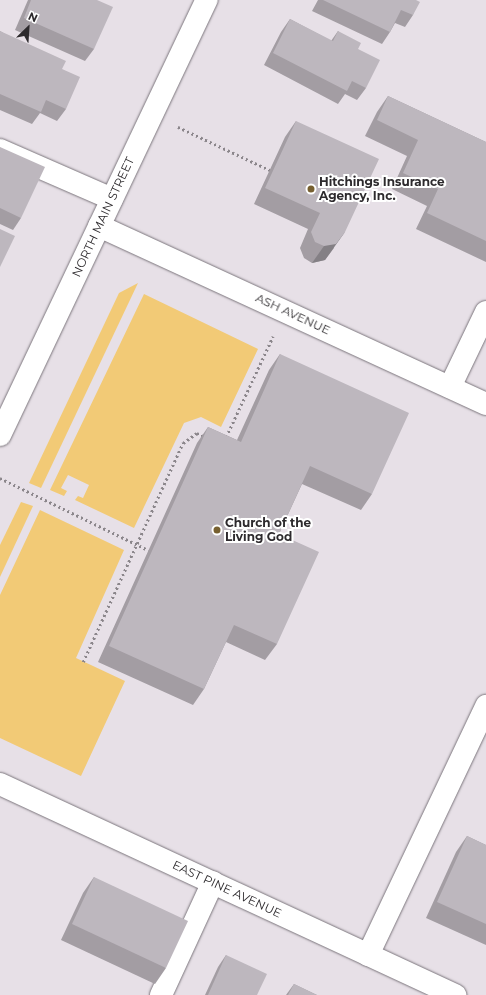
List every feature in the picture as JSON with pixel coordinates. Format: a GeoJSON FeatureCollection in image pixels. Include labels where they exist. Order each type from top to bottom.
{"type":"FeatureCollection","features":[{"type":"Feature","properties":{"kind":"street","name":"NORTH MAIN STREET"},"geometry":{"type":"LineString","coordinates":[[1,430],[207,0]]}},
{"type":"Feature","properties":{"kind":"street"},"geometry":{"type":"LineString","coordinates":[[0,150],[112,199]]}},
{"type":"Feature","properties":{"kind":"street","name":"ASH AVENUE"},"geometry":{"type":"LineString","coordinates":[[99,226],[486,404]]}},
{"type":"Feature","properties":{"kind":"street"},"geometry":{"type":"LineString","coordinates":[[450,387],[486,312]]}},
{"type":"Feature","properties":{"kind":"street"},"geometry":{"type":"LineString","coordinates":[[368,955],[486,706]]}},
{"type":"Feature","properties":{"kind":"street","name":"EAST PINE AVENUE"},"geometry":{"type":"LineString","coordinates":[[0,784],[455,995]]}},
{"type":"Feature","properties":{"kind":"street"},"geometry":{"type":"LineString","coordinates":[[161,995],[213,882]]}},
{"type":"Feature","properties":{"kind":"path"},"geometry":{"type":"LineString","coordinates":[[152,115],[270,170]]}},
{"type":"Feature","properties":{"kind":"path"},"geometry":{"type":"LineString","coordinates":[[223,444],[284,310]]}},
{"type":"Feature","properties":{"kind":"path"},"geometry":{"type":"LineString","coordinates":[[83,662],[183,443],[197,433],[210,439]]}},
{"type":"Feature","properties":{"kind":"path"},"geometry":{"type":"LineString","coordinates":[[0,478],[148,550]]}},
{"type":"Feature","properties":{"kind":"shaded area"},"geometry":{"type":"Polygon","coordinates":[[[138,283],[41,488],[29,483],[119,293],[138,283]]]}},
{"type":"Feature","properties":{"kind":"shaded area"},"geometry":{"type":"Polygon","coordinates":[[[144,294],[258,349],[221,427],[201,417],[184,423],[134,528],[75,500],[78,496],[83,498],[89,485],[68,475],[61,488],[67,491],[64,496],[50,490],[144,294]]]}},
{"type":"Feature","properties":{"kind":"shaded area"},"geometry":{"type":"Polygon","coordinates":[[[21,502],[33,506],[0,577],[0,545],[21,502]]]}},
{"type":"Feature","properties":{"kind":"shaded area"},"geometry":{"type":"Polygon","coordinates":[[[40,510],[124,550],[76,658],[125,681],[81,776],[0,738],[0,595],[40,510]]]}},
{"type":"Feature","properties":{"kind":"building"},"geometry":{"type":"Polygon","coordinates":[[[31,0],[97,0],[113,7],[94,49],[24,18],[31,0]]]}},
{"type":"Feature","properties":{"kind":"building"},"geometry":{"type":"Polygon","coordinates":[[[323,0],[416,0],[420,2],[413,15],[401,10],[390,32],[323,0]]]}},
{"type":"Feature","properties":{"kind":"building"},"geometry":{"type":"Polygon","coordinates":[[[290,19],[333,41],[338,31],[361,43],[358,49],[380,60],[366,88],[352,81],[347,91],[273,53],[290,19]]]}},
{"type":"Feature","properties":{"kind":"building"},"geometry":{"type":"Polygon","coordinates":[[[0,31],[66,61],[62,69],[80,77],[66,109],[46,100],[41,112],[0,94],[0,31]]]}},
{"type":"Feature","properties":{"kind":"building"},"geometry":{"type":"Polygon","coordinates":[[[388,96],[486,142],[486,241],[427,213],[438,189],[403,173],[418,140],[377,120],[388,96]]]}},
{"type":"Feature","properties":{"kind":"building","name":"Hitchings Insurance Agency, Inc."},"geometry":{"type":"Polygon","coordinates":[[[296,121],[379,159],[345,232],[336,244],[324,246],[315,242],[311,232],[320,213],[265,188],[296,121]]]}},
{"type":"Feature","properties":{"kind":"building"},"geometry":{"type":"Polygon","coordinates":[[[0,147],[45,167],[21,218],[0,208],[0,147]]]}},
{"type":"Feature","properties":{"kind":"building"},"geometry":{"type":"Polygon","coordinates":[[[0,229],[15,236],[0,267],[0,229]]]}},
{"type":"Feature","properties":{"kind":"building","name":"Church of the Living God"},"geometry":{"type":"Polygon","coordinates":[[[280,354],[409,413],[372,494],[310,466],[279,534],[319,552],[277,644],[234,625],[204,689],[109,646],[208,427],[241,442],[280,354]]]}},
{"type":"Feature","properties":{"kind":"building"},"geometry":{"type":"Polygon","coordinates":[[[467,836],[486,845],[486,924],[437,902],[467,836]]]}},
{"type":"Feature","properties":{"kind":"building"},"geometry":{"type":"Polygon","coordinates":[[[94,877],[188,921],[166,968],[72,924],[94,877]]]}},
{"type":"Feature","properties":{"kind":"building"},"geometry":{"type":"Polygon","coordinates":[[[226,955],[267,974],[257,995],[208,995],[226,955]]]}},
{"type":"Feature","properties":{"kind":"building"},"geometry":{"type":"Polygon","coordinates":[[[294,984],[317,995],[288,995],[294,984]]]}},
{"type":"Feature","properties":{"kind":"place","name":"Hitchings Insurance Agency, Inc."},"geometry":{"type":"Point","coordinates":[311,189]}},
{"type":"Feature","properties":{"kind":"place","name":"Church of the Living God"},"geometry":{"type":"Point","coordinates":[217,530]}}]}
